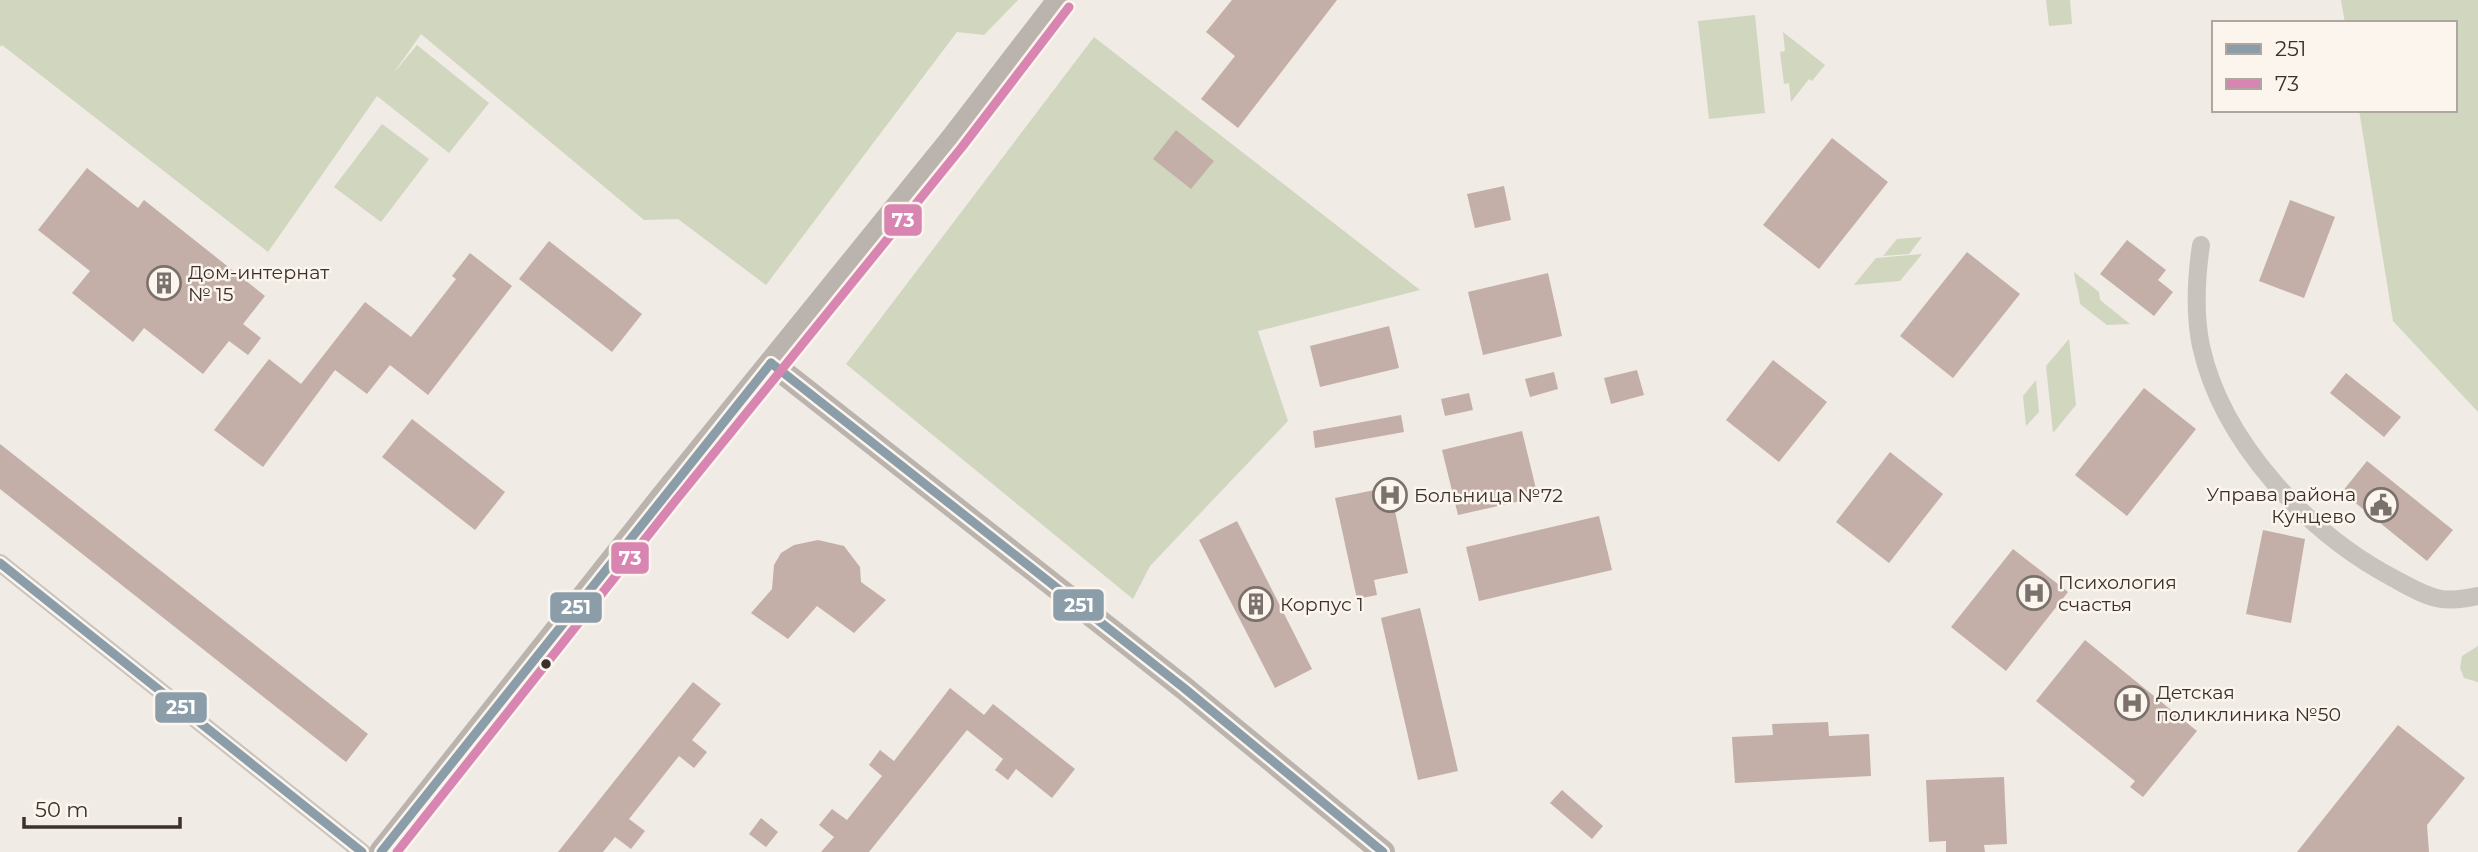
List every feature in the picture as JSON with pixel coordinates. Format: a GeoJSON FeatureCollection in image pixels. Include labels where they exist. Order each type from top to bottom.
{"type":"FeatureCollection","features":[{"type":"Feature","properties":{"kind":"street"},"geometry":{"type":"LineString","coordinates":[[381,852],[662,497],[952,139],[1059,0]]}},
{"type":"Feature","properties":{"kind":"street"},"geometry":{"type":"LineString","coordinates":[[2201,245],[2196,300],[2202,346],[2218,394],[2254,456],[2275,482],[2338,544],[2371,566],[2439,599],[2454,601],[2478,596]]}},
{"type":"Feature","properties":{"kind":"street"},"geometry":{"type":"LineString","coordinates":[[771,363],[1184,688],[1383,852]]}},
{"type":"Feature","properties":{"kind":"street"},"geometry":{"type":"LineString","coordinates":[[0,562],[362,852]]}},
{"type":"Feature","properties":{"kind":"green space"},"geometry":{"type":"Polygon","coordinates":[[[0,0],[1018,0],[984,35],[957,32],[766,285],[678,219],[644,220],[421,34],[393,74],[417,45],[489,103],[449,153],[377,96],[268,252],[2,45],[0,47],[0,0]]]}},
{"type":"Feature","properties":{"kind":"green space"},"geometry":{"type":"Polygon","coordinates":[[[2046,0],[2070,0],[2072,24],[2049,26],[2046,0]]]}},
{"type":"Feature","properties":{"kind":"green space"},"geometry":{"type":"Polygon","coordinates":[[[2341,0],[2478,0],[2478,412],[2393,321],[2359,112],[2457,112],[2457,21],[2345,21],[2341,0]]]}},
{"type":"Feature","properties":{"kind":"green space"},"geometry":{"type":"Polygon","coordinates":[[[1755,15],[1765,113],[1709,119],[1698,21],[1755,15]]]}},
{"type":"Feature","properties":{"kind":"green space"},"geometry":{"type":"Polygon","coordinates":[[[1783,32],[1825,65],[1812,81],[1809,79],[1791,102],[1789,83],[1784,84],[1780,52],[1785,51],[1783,32]]]}},
{"type":"Feature","properties":{"kind":"green space"},"geometry":{"type":"Polygon","coordinates":[[[1094,37],[1420,290],[1258,331],[1288,421],[1150,566],[1133,599],[846,364],[1094,37]]]}},
{"type":"Feature","properties":{"kind":"green space"},"geometry":{"type":"Polygon","coordinates":[[[382,124],[429,159],[381,222],[334,187],[382,124]]]}},
{"type":"Feature","properties":{"kind":"green space"},"geometry":{"type":"Polygon","coordinates":[[[1922,237],[1909,254],[1883,256],[1897,239],[1922,237]]]}},
{"type":"Feature","properties":{"kind":"green space"},"geometry":{"type":"Polygon","coordinates":[[[1922,254],[1900,281],[1854,285],[1876,258],[1922,254]]]}},
{"type":"Feature","properties":{"kind":"green space"},"geometry":{"type":"Polygon","coordinates":[[[2074,272],[2099,292],[2100,300],[2130,324],[2107,325],[2080,304],[2074,272]]]}},
{"type":"Feature","properties":{"kind":"green space"},"geometry":{"type":"Polygon","coordinates":[[[2069,339],[2076,405],[2053,433],[2046,366],[2069,339]]]}},
{"type":"Feature","properties":{"kind":"green space"},"geometry":{"type":"Polygon","coordinates":[[[2036,380],[2039,412],[2026,426],[2023,396],[2036,380]]]}},
{"type":"Feature","properties":{"kind":"green space"},"geometry":{"type":"Polygon","coordinates":[[[2478,646],[2478,682],[2464,678],[2460,668],[2462,656],[2478,646]]]}},
{"type":"Feature","properties":{"kind":"building"},"geometry":{"type":"Polygon","coordinates":[[[1232,0],[1337,0],[1238,128],[1201,99],[1235,56],[1206,32],[1232,0]]]}},
{"type":"Feature","properties":{"kind":"building"},"geometry":{"type":"Polygon","coordinates":[[[1176,130],[1214,161],[1191,189],[1153,159],[1176,130]]]}},
{"type":"Feature","properties":{"kind":"building"},"geometry":{"type":"Polygon","coordinates":[[[1832,138],[1888,182],[1819,269],[1763,225],[1832,138]]]}},
{"type":"Feature","properties":{"kind":"building","name":"Дом-интернат № 15"},"geometry":{"type":"Polygon","coordinates":[[[87,168],[138,208],[144,200],[265,296],[243,324],[261,338],[248,355],[229,341],[203,374],[144,328],[133,342],[72,293],[90,271],[38,230],[87,168]]]}},
{"type":"Feature","properties":{"kind":"building"},"geometry":{"type":"Polygon","coordinates":[[[1504,186],[1511,220],[1475,228],[1467,194],[1504,186]]]}},
{"type":"Feature","properties":{"kind":"building"},"geometry":{"type":"Polygon","coordinates":[[[2290,200],[2335,217],[2304,298],[2259,281],[2290,200]]]}},
{"type":"Feature","properties":{"kind":"building"},"geometry":{"type":"Polygon","coordinates":[[[2127,240],[2166,270],[2158,280],[2173,292],[2154,316],[2100,274],[2127,240]]]}},
{"type":"Feature","properties":{"kind":"building"},"geometry":{"type":"Polygon","coordinates":[[[549,241],[642,314],[612,352],[519,279],[549,241]]]}},
{"type":"Feature","properties":{"kind":"building"},"geometry":{"type":"Polygon","coordinates":[[[1967,252],[2020,294],[1953,378],[1900,336],[1967,252]]]}},
{"type":"Feature","properties":{"kind":"building"},"geometry":{"type":"Polygon","coordinates":[[[470,253],[512,286],[428,395],[390,365],[367,394],[335,370],[263,467],[214,430],[269,359],[301,384],[365,302],[411,337],[456,279],[452,276],[470,253]]]}},
{"type":"Feature","properties":{"kind":"building"},"geometry":{"type":"Polygon","coordinates":[[[1548,273],[1562,336],[1483,355],[1468,292],[1548,273]]]}},
{"type":"Feature","properties":{"kind":"building"},"geometry":{"type":"Polygon","coordinates":[[[1389,326],[1399,368],[1320,387],[1310,346],[1389,326]]]}},
{"type":"Feature","properties":{"kind":"building"},"geometry":{"type":"Polygon","coordinates":[[[1773,360],[1827,402],[1779,462],[1726,420],[1773,360]]]}},
{"type":"Feature","properties":{"kind":"building"},"geometry":{"type":"Polygon","coordinates":[[[1637,370],[1644,395],[1611,404],[1604,378],[1637,370]]]}},
{"type":"Feature","properties":{"kind":"building"},"geometry":{"type":"Polygon","coordinates":[[[1554,372],[1558,389],[1530,397],[1525,379],[1554,372]]]}},
{"type":"Feature","properties":{"kind":"building"},"geometry":{"type":"Polygon","coordinates":[[[2346,373],[2401,417],[2384,437],[2330,393],[2346,373]]]}},
{"type":"Feature","properties":{"kind":"building"},"geometry":{"type":"Polygon","coordinates":[[[2144,388],[2196,429],[2127,516],[2075,475],[2144,388]]]}},
{"type":"Feature","properties":{"kind":"building"},"geometry":{"type":"Polygon","coordinates":[[[1469,393],[1473,410],[1445,416],[1441,399],[1469,393]]]}},
{"type":"Feature","properties":{"kind":"building"},"geometry":{"type":"Polygon","coordinates":[[[1401,415],[1404,432],[1315,448],[1313,431],[1401,415]]]}},
{"type":"Feature","properties":{"kind":"building"},"geometry":{"type":"Polygon","coordinates":[[[412,419],[505,492],[475,530],[382,457],[412,419]]]}},
{"type":"Feature","properties":{"kind":"building"},"geometry":{"type":"Polygon","coordinates":[[[1522,431],[1538,497],[1458,515],[1442,450],[1522,431]]]}},
{"type":"Feature","properties":{"kind":"building"},"geometry":{"type":"Polygon","coordinates":[[[0,444],[368,734],[346,762],[0,489],[0,444]]]}},
{"type":"Feature","properties":{"kind":"building"},"geometry":{"type":"Polygon","coordinates":[[[1890,452],[1943,494],[1889,563],[1836,522],[1890,452]]]}},
{"type":"Feature","properties":{"kind":"building"},"geometry":{"type":"Polygon","coordinates":[[[2367,461],[2453,530],[2427,561],[2342,492],[2367,461]]]}},
{"type":"Feature","properties":{"kind":"building"},"geometry":{"type":"Polygon","coordinates":[[[1390,487],[1408,573],[1374,580],[1377,595],[1357,599],[1335,498],[1390,487]]]}},
{"type":"Feature","properties":{"kind":"building"},"geometry":{"type":"Polygon","coordinates":[[[1599,516],[1612,570],[1479,601],[1466,547],[1599,516]]]}},
{"type":"Feature","properties":{"kind":"building","name":"Корпус 1"},"geometry":{"type":"Polygon","coordinates":[[[1237,521],[1312,669],[1275,688],[1199,540],[1237,521]]]}},
{"type":"Feature","properties":{"kind":"building"},"geometry":{"type":"Polygon","coordinates":[[[2263,530],[2305,539],[2291,623],[2246,614],[2263,530]]]}},
{"type":"Feature","properties":{"kind":"building"},"geometry":{"type":"Polygon","coordinates":[[[818,540],[844,546],[860,567],[861,582],[886,600],[854,633],[817,606],[788,639],[751,613],[772,589],[774,565],[781,553],[794,545],[818,540]]]}},
{"type":"Feature","properties":{"kind":"building"},"geometry":{"type":"Polygon","coordinates":[[[2013,549],[2068,592],[2006,671],[1951,627],[2013,549]]]}},
{"type":"Feature","properties":{"kind":"building"},"geometry":{"type":"Polygon","coordinates":[[[1420,608],[1458,771],[1418,780],[1381,618],[1420,608]]]}},
{"type":"Feature","properties":{"kind":"building"},"geometry":{"type":"Polygon","coordinates":[[[2085,640],[2197,731],[2143,797],[2130,787],[2135,781],[2036,701],[2085,640]]]}},
{"type":"Feature","properties":{"kind":"building"},"geometry":{"type":"Polygon","coordinates":[[[693,682],[721,704],[692,740],[707,752],[694,768],[679,756],[629,819],[645,831],[631,849],[615,837],[603,852],[558,852],[693,682]]]}},
{"type":"Feature","properties":{"kind":"building"},"geometry":{"type":"Polygon","coordinates":[[[950,688],[984,715],[993,704],[1075,769],[1052,798],[1016,769],[1008,780],[995,770],[1003,759],[967,730],[869,852],[821,852],[834,837],[819,825],[832,809],[847,820],[882,776],[869,765],[880,750],[894,761],[950,688]]]}},
{"type":"Feature","properties":{"kind":"building"},"geometry":{"type":"Polygon","coordinates":[[[1828,722],[1829,736],[1869,734],[1871,776],[1735,783],[1732,737],[1773,735],[1772,724],[1828,722]]]}},
{"type":"Feature","properties":{"kind":"building"},"geometry":{"type":"Polygon","coordinates":[[[2398,725],[2465,778],[2427,825],[2429,852],[2297,852],[2398,725]]]}},
{"type":"Feature","properties":{"kind":"building"},"geometry":{"type":"Polygon","coordinates":[[[2004,777],[2007,844],[1984,845],[1985,852],[1946,852],[1946,841],[1929,842],[1926,780],[2004,777]]]}},
{"type":"Feature","properties":{"kind":"building"},"geometry":{"type":"Polygon","coordinates":[[[1562,790],[1603,826],[1592,839],[1550,803],[1562,790]]]}},
{"type":"Feature","properties":{"kind":"building"},"geometry":{"type":"Polygon","coordinates":[[[761,818],[778,832],[766,847],[749,834],[761,818]]]}},
{"type":"Feature","properties":{"kind":"transit line","name":"73"},"geometry":{"type":"LineString","coordinates":[[397,852],[672,505],[962,147],[1069,7]]}},
{"type":"Feature","properties":{"kind":"transit line","name":"251"},"geometry":{"type":"LineString","coordinates":[[771,363],[1184,688],[1383,852]]}},
{"type":"Feature","properties":{"kind":"transit line","name":"251"},"geometry":{"type":"LineString","coordinates":[[381,852],[771,363]]}},
{"type":"Feature","properties":{"kind":"transit line","name":"251"},"geometry":{"type":"LineString","coordinates":[[0,563],[362,852]]}},
{"type":"Feature","properties":{"kind":"place","name":"Дом-интернат № 15"},"geometry":{"type":"Point","coordinates":[164,283]}},
{"type":"Feature","properties":{"kind":"place","name":"Больница №72"},"geometry":{"type":"Point","coordinates":[1390,495]}},
{"type":"Feature","properties":{"kind":"place","name":"Управа района Кунцево"},"geometry":{"type":"Point","coordinates":[2381,505]}},
{"type":"Feature","properties":{"kind":"place","name":"Психология счастья"},"geometry":{"type":"Point","coordinates":[2034,593]}},
{"type":"Feature","properties":{"kind":"place","name":"Корпус 1"},"geometry":{"type":"Point","coordinates":[1256,604]}},
{"type":"Feature","properties":{"kind":"place","name":"Детская поликлиника №50"},"geometry":{"type":"Point","coordinates":[2132,703]}}]}
